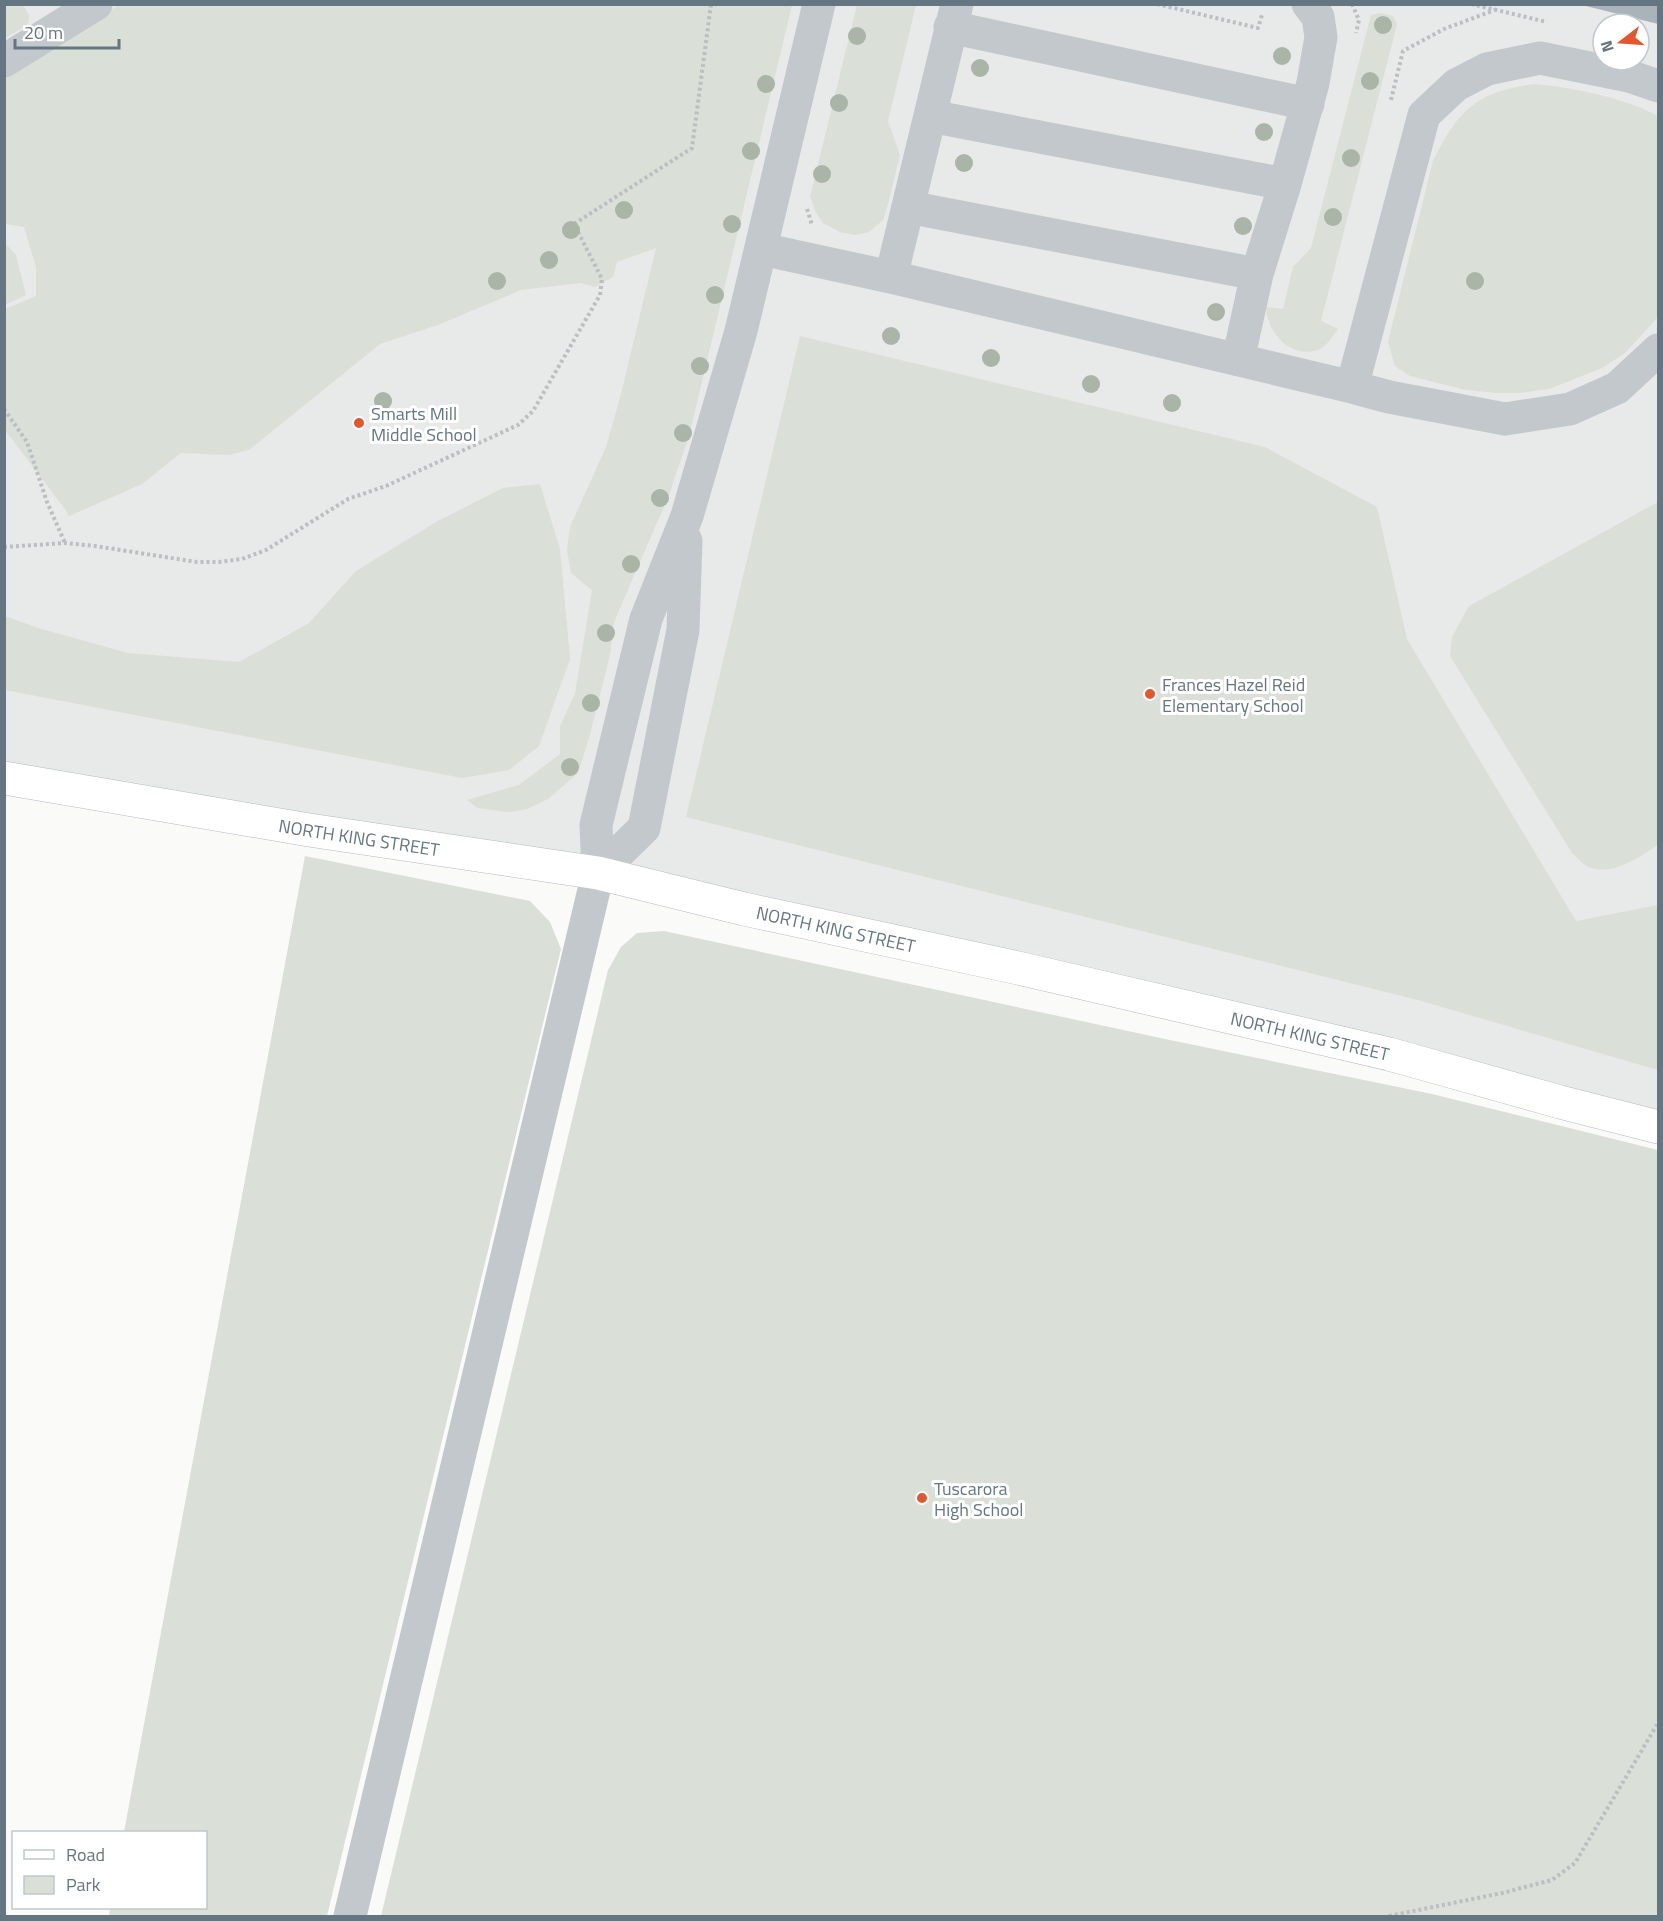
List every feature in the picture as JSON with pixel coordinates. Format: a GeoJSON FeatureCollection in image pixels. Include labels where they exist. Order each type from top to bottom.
{"type":"FeatureCollection","features":[{"type":"Feature","properties":{"kind":"main road","name":"NORTH KING STREET"},"geometry":{"type":"LineString","coordinates":[[4,778],[309,830],[598,873],[744,909],[1018,968],[1389,1054],[1659,1127]]}},
{"type":"Feature","properties":{"kind":"lane"},"geometry":{"type":"LineString","coordinates":[[4,61],[96,4]]}},
{"type":"Feature","properties":{"kind":"lane"},"geometry":{"type":"LineString","coordinates":[[350,1917],[598,873],[596,825],[646,619],[687,516],[741,331],[819,4]]}},
{"type":"Feature","properties":{"kind":"lane"},"geometry":{"type":"LineString","coordinates":[[1238,360],[1257,274],[1308,105],[1321,38],[1318,17],[1308,4]]}},
{"type":"Feature","properties":{"kind":"lane"},"geometry":{"type":"LineString","coordinates":[[891,277],[954,16],[1308,105]]}},
{"type":"Feature","properties":{"kind":"lane"},"geometry":{"type":"LineString","coordinates":[[1352,387],[1424,115],[1456,85],[1487,69],[1540,58],[1629,76],[1659,86]]}},
{"type":"Feature","properties":{"kind":"lane"},"geometry":{"type":"LineString","coordinates":[[930,116],[1286,184]]}},
{"type":"Feature","properties":{"kind":"lane"},"geometry":{"type":"LineString","coordinates":[[908,207],[1257,274]]}},
{"type":"Feature","properties":{"kind":"lane"},"geometry":{"type":"LineString","coordinates":[[760,249],[891,277],[1389,397],[1505,419],[1570,409],[1617,388],[1659,350]]}},
{"type":"Feature","properties":{"kind":"lane"},"geometry":{"type":"LineString","coordinates":[[598,873],[644,828],[683,630],[687,516]]}},
{"type":"Feature","properties":{"kind":"path"},"geometry":{"type":"LineString","coordinates":[[4,547],[65,543],[197,562],[242,559],[266,550],[348,500],[386,486],[518,425],[532,411],[600,295],[602,279],[574,224],[692,148],[711,4]]}},
{"type":"Feature","properties":{"kind":"path"},"geometry":{"type":"LineString","coordinates":[[1157,4],[1258,28],[1262,15]]}},
{"type":"Feature","properties":{"kind":"path"},"geometry":{"type":"LineString","coordinates":[[1471,4],[1549,23]]}},
{"type":"Feature","properties":{"kind":"path"},"geometry":{"type":"LineString","coordinates":[[4,409],[27,442],[47,502],[65,543]]}},
{"type":"Feature","properties":{"kind":"path"},"geometry":{"type":"LineString","coordinates":[[1389,1917],[1552,1880],[1575,1863],[1659,1723]]}},
{"type":"Feature","properties":{"kind":"shaded area","name":"Frances Hazel Reid Elementary School"},"geometry":{"type":"Polygon","coordinates":[[[4,5],[1658,5],[1658,1140],[744,909],[5,771],[4,5]]]}},
{"type":"Feature","properties":{"kind":"green space"},"geometry":{"type":"Polygon","coordinates":[[[5,4],[23,5],[29,15],[28,25],[5,38],[5,4]]]}},
{"type":"Feature","properties":{"kind":"green space"},"geometry":{"type":"Polygon","coordinates":[[[119,5],[792,5],[689,436],[669,495],[614,622],[610,655],[578,773],[548,799],[527,809],[509,812],[478,808],[467,800],[519,785],[560,754],[560,726],[575,694],[592,590],[571,573],[567,550],[570,527],[606,447],[656,248],[617,262],[613,277],[595,287],[581,283],[521,290],[438,325],[380,344],[249,450],[229,455],[181,453],[142,484],[69,516],[5,430],[5,309],[36,296],[36,267],[24,227],[5,224],[5,74],[119,5]]]}},
{"type":"Feature","properties":{"kind":"green space"},"geometry":{"type":"Polygon","coordinates":[[[857,5],[916,5],[888,121],[900,155],[888,204],[883,220],[869,232],[855,235],[840,232],[823,223],[810,197],[857,5]]]}},
{"type":"Feature","properties":{"kind":"green space"},"geometry":{"type":"Polygon","coordinates":[[[1379,13],[1393,16],[1397,24],[1321,321],[1338,329],[1321,349],[1308,352],[1298,351],[1282,341],[1276,334],[1267,316],[1266,307],[1283,309],[1293,267],[1311,248],[1371,15],[1379,13]]]}},
{"type":"Feature","properties":{"kind":"green space"},"geometry":{"type":"Polygon","coordinates":[[[1534,84],[1598,94],[1658,116],[1658,317],[1625,353],[1602,368],[1549,389],[1497,393],[1466,390],[1410,376],[1395,366],[1388,342],[1433,161],[1451,129],[1471,106],[1497,92],[1534,84]]]}},
{"type":"Feature","properties":{"kind":"green space"},"geometry":{"type":"Polygon","coordinates":[[[5,243],[16,255],[26,295],[5,305],[5,243]]]}},
{"type":"Feature","properties":{"kind":"green space"},"geometry":{"type":"Polygon","coordinates":[[[800,336],[1265,447],[1377,507],[1407,639],[1576,921],[1658,905],[1658,1070],[1418,1000],[686,817],[800,336]]]}},
{"type":"Feature","properties":{"kind":"green space"},"geometry":{"type":"Polygon","coordinates":[[[540,484],[560,549],[570,659],[539,746],[509,770],[462,778],[5,690],[5,616],[38,628],[128,653],[239,662],[309,623],[356,571],[436,522],[503,488],[540,484]]]}},
{"type":"Feature","properties":{"kind":"green space"},"geometry":{"type":"Polygon","coordinates":[[[1658,502],[1658,845],[1626,864],[1600,870],[1591,868],[1572,853],[1450,656],[1452,637],[1469,606],[1658,502]]]}},
{"type":"Feature","properties":{"kind":"green space"},"geometry":{"type":"Polygon","coordinates":[[[305,856],[530,901],[550,922],[561,949],[327,1916],[109,1916],[110,1909],[207,1909],[207,1831],[124,1831],[305,856]]]}},
{"type":"Feature","properties":{"kind":"green space","name":"Tuscarora High School"},"geometry":{"type":"Polygon","coordinates":[[[664,931],[1432,1094],[1658,1150],[1658,1916],[381,1916],[608,970],[621,947],[637,933],[664,931]]]}},
{"type":"Feature","properties":{"kind":"building"},"geometry":{"type":"Polygon","coordinates":[[[1658,4],[1658,24],[1651,22],[1651,12],[1610,12],[1582,5],[1658,4]]]}},
{"type":"Feature","properties":{"kind":"place","name":"Smarts Mill Middle School"},"geometry":{"type":"Point","coordinates":[359,423]}},
{"type":"Feature","properties":{"kind":"place","name":"Frances Hazel Reid Elementary School"},"geometry":{"type":"Point","coordinates":[1150,694]}},
{"type":"Feature","properties":{"kind":"place","name":"Tuscarora High School"},"geometry":{"type":"Point","coordinates":[922,1498]}}]}
